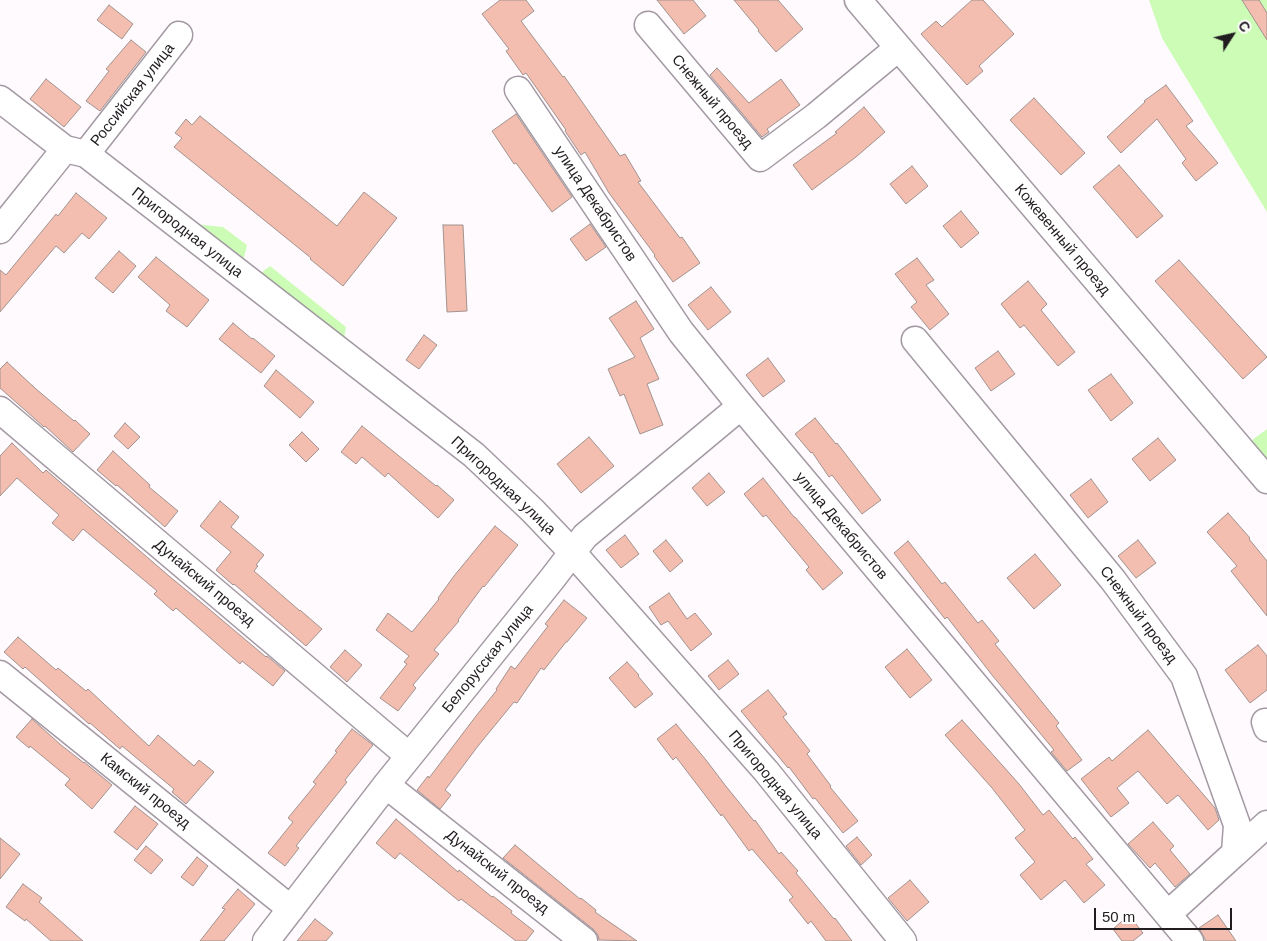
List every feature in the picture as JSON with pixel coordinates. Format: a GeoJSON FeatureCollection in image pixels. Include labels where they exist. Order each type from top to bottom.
{"type":"FeatureCollection","features":[{"type":"Feature","properties":{"kind":"street","name":"Кожевенный проезд"},"geometry":{"type":"LineString","coordinates":[[858,0],[1267,480]]}},
{"type":"Feature","properties":{"kind":"street","name":"Снежный проезд"},"geometry":{"type":"LineString","coordinates":[[648,25],[760,158],[816,116],[898,48]]}},
{"type":"Feature","properties":{"kind":"street","name":"Российская улица"},"geometry":{"type":"LineString","coordinates":[[0,230],[76,152],[179,35]]}},
{"type":"Feature","properties":{"kind":"street","name":"улица Декабристов"},"geometry":{"type":"LineString","coordinates":[[518,90],[681,332],[1190,941]]}},
{"type":"Feature","properties":{"kind":"street","name":"Пригородная улица"},"geometry":{"type":"LineString","coordinates":[[0,98],[76,152],[474,455],[534,511],[766,770],[902,941]]}},
{"type":"Feature","properties":{"kind":"street","name":"Снежный проезд"},"geometry":{"type":"LineString","coordinates":[[915,340],[1113,580],[1184,676],[1237,825],[1235,853]]}},
{"type":"Feature","properties":{"kind":"street","name":"Белорусская улица"},"geometry":{"type":"LineString","coordinates":[[275,938],[291,909],[386,785],[586,536],[741,406]]}},
{"type":"Feature","properties":{"kind":"street","name":"Дунайский проезд"},"geometry":{"type":"LineString","coordinates":[[0,410],[409,756]]}},
{"type":"Feature","properties":{"kind":"street","name":"Камский проезд"},"geometry":{"type":"LineString","coordinates":[[0,674],[291,909]]}},
{"type":"Feature","properties":{"kind":"street","name":"Дунайский проезд"},"geometry":{"type":"LineString","coordinates":[[386,785],[584,941]]}},
{"type":"Feature","properties":{"kind":"street"},"geometry":{"type":"LineString","coordinates":[[1168,914],[1267,824]]}},
{"type":"Feature","properties":{"kind":"green space"},"geometry":{"type":"Polygon","coordinates":[[[1149,0],[1267,0],[1267,212],[1162,38],[1149,0]]]}},
{"type":"Feature","properties":{"kind":"green space"},"geometry":{"type":"Polygon","coordinates":[[[185,223],[223,227],[247,245],[242,265],[185,223]]]}},
{"type":"Feature","properties":{"kind":"green space"},"geometry":{"type":"Polygon","coordinates":[[[270,266],[346,327],[344,339],[257,276],[270,266]]]}},
{"type":"Feature","properties":{"kind":"green space"},"geometry":{"type":"Polygon","coordinates":[[[1267,429],[1267,465],[1248,443],[1267,429]]]}},
{"type":"Feature","properties":{"kind":"building"},"geometry":{"type":"Polygon","coordinates":[[[500,0],[526,0],[534,11],[521,21],[564,76],[620,156],[625,154],[641,181],[638,182],[680,238],[682,237],[700,263],[673,282],[609,193],[585,152],[581,155],[526,73],[523,75],[506,51],[509,49],[482,14],[500,0]]]}},
{"type":"Feature","properties":{"kind":"building"},"geometry":{"type":"Polygon","coordinates":[[[657,0],[693,0],[706,16],[684,34],[657,0]]]}},
{"type":"Feature","properties":{"kind":"building"},"geometry":{"type":"Polygon","coordinates":[[[734,0],[778,0],[803,29],[776,52],[734,0]]]}},
{"type":"Feature","properties":{"kind":"building"},"geometry":{"type":"Polygon","coordinates":[[[972,0],[983,0],[1014,34],[979,66],[983,71],[967,85],[921,34],[936,21],[942,27],[972,0]]]}},
{"type":"Feature","properties":{"kind":"building"},"geometry":{"type":"Polygon","coordinates":[[[1242,0],[1259,0],[1267,13],[1267,40],[1242,0]]]}},
{"type":"Feature","properties":{"kind":"building"},"geometry":{"type":"Polygon","coordinates":[[[109,5],[133,24],[122,39],[97,20],[109,5]]]}},
{"type":"Feature","properties":{"kind":"building"},"geometry":{"type":"Polygon","coordinates":[[[131,40],[146,52],[100,111],[86,101],[109,71],[106,69],[131,40]]]}},
{"type":"Feature","properties":{"kind":"building"},"geometry":{"type":"Polygon","coordinates":[[[717,68],[749,103],[781,79],[800,105],[767,129],[769,132],[762,137],[710,75],[717,68]]]}},
{"type":"Feature","properties":{"kind":"building"},"geometry":{"type":"Polygon","coordinates":[[[46,79],[81,107],[64,127],[30,99],[46,79]]]}},
{"type":"Feature","properties":{"kind":"building"},"geometry":{"type":"Polygon","coordinates":[[[1166,85],[1193,121],[1186,126],[1218,163],[1196,181],[1182,163],[1186,159],[1157,119],[1121,153],[1107,137],[1144,101],[1166,85]]]}},
{"type":"Feature","properties":{"kind":"building"},"geometry":{"type":"Polygon","coordinates":[[[1034,98],[1085,153],[1061,175],[1010,120],[1034,98]]]}},
{"type":"Feature","properties":{"kind":"building"},"geometry":{"type":"Polygon","coordinates":[[[864,107],[885,132],[856,157],[812,190],[793,165],[837,133],[835,132],[864,107]]]}},
{"type":"Feature","properties":{"kind":"building"},"geometry":{"type":"Polygon","coordinates":[[[516,114],[572,197],[552,212],[516,163],[514,164],[492,131],[516,114]]]}},
{"type":"Feature","properties":{"kind":"building"},"geometry":{"type":"Polygon","coordinates":[[[200,116],[337,226],[364,192],[397,218],[343,286],[174,147],[182,138],[175,133],[186,119],[192,125],[200,116]]]}},
{"type":"Feature","properties":{"kind":"building"},"geometry":{"type":"Polygon","coordinates":[[[1119,165],[1163,216],[1137,238],[1093,187],[1119,165]]]}},
{"type":"Feature","properties":{"kind":"building"},"geometry":{"type":"Polygon","coordinates":[[[912,166],[928,186],[906,204],[890,184],[912,166]]]}},
{"type":"Feature","properties":{"kind":"building"},"geometry":{"type":"Polygon","coordinates":[[[76,193],[107,218],[89,239],[82,233],[64,253],[56,246],[0,312],[0,270],[6,275],[56,214],[58,216],[76,193]]]}},
{"type":"Feature","properties":{"kind":"building"},"geometry":{"type":"Polygon","coordinates":[[[961,211],[979,233],[961,248],[943,226],[961,211]]]}},
{"type":"Feature","properties":{"kind":"building"},"geometry":{"type":"Polygon","coordinates":[[[590,224],[606,247],[586,261],[570,239],[590,224]]]}},
{"type":"Feature","properties":{"kind":"building"},"geometry":{"type":"Polygon","coordinates":[[[443,225],[463,225],[467,311],[447,312],[443,225]]]}},
{"type":"Feature","properties":{"kind":"building"},"geometry":{"type":"Polygon","coordinates":[[[119,251],[136,266],[113,293],[95,278],[119,251]]]}},
{"type":"Feature","properties":{"kind":"building"},"geometry":{"type":"Polygon","coordinates":[[[156,257],[209,300],[187,327],[166,311],[170,305],[138,277],[156,257]]]}},
{"type":"Feature","properties":{"kind":"building"},"geometry":{"type":"Polygon","coordinates":[[[917,258],[934,280],[926,285],[949,314],[930,330],[911,307],[917,302],[895,274],[917,258]]]}},
{"type":"Feature","properties":{"kind":"building"},"geometry":{"type":"Polygon","coordinates":[[[1179,260],[1267,357],[1243,379],[1155,281],[1179,260]]]}},
{"type":"Feature","properties":{"kind":"building"},"geometry":{"type":"Polygon","coordinates":[[[1028,281],[1047,304],[1041,310],[1075,352],[1058,366],[1024,325],[1020,328],[1001,304],[1028,281]]]}},
{"type":"Feature","properties":{"kind":"building"},"geometry":{"type":"Polygon","coordinates":[[[711,287],[731,312],[708,330],[688,305],[711,287]]]}},
{"type":"Feature","properties":{"kind":"building"},"geometry":{"type":"Polygon","coordinates":[[[636,301],[654,329],[640,338],[659,379],[647,384],[663,425],[640,434],[624,394],[620,396],[608,369],[635,357],[609,318],[636,301]]]}},
{"type":"Feature","properties":{"kind":"building"},"geometry":{"type":"Polygon","coordinates":[[[233,323],[275,356],[261,373],[219,339],[233,323]]]}},
{"type":"Feature","properties":{"kind":"building"},"geometry":{"type":"Polygon","coordinates":[[[424,335],[437,345],[419,369],[406,360],[424,335]]]}},
{"type":"Feature","properties":{"kind":"building"},"geometry":{"type":"Polygon","coordinates":[[[998,351],[1015,374],[991,391],[975,368],[998,351]]]}},
{"type":"Feature","properties":{"kind":"building"},"geometry":{"type":"Polygon","coordinates":[[[768,358],[785,381],[763,397],[746,375],[768,358]]]}},
{"type":"Feature","properties":{"kind":"building"},"geometry":{"type":"Polygon","coordinates":[[[7,362],[90,434],[73,452],[0,388],[0,369],[7,362]]]}},
{"type":"Feature","properties":{"kind":"building"},"geometry":{"type":"Polygon","coordinates":[[[276,370],[314,402],[300,418],[264,386],[276,370]]]}},
{"type":"Feature","properties":{"kind":"building"},"geometry":{"type":"Polygon","coordinates":[[[1111,374],[1133,403],[1111,421],[1088,390],[1111,374]]]}},
{"type":"Feature","properties":{"kind":"building"},"geometry":{"type":"Polygon","coordinates":[[[815,418],[881,500],[862,514],[832,475],[829,477],[812,452],[795,434],[815,418]]]}},
{"type":"Feature","properties":{"kind":"building"},"geometry":{"type":"Polygon","coordinates":[[[125,423],[140,437],[128,449],[114,436],[125,423]]]}},
{"type":"Feature","properties":{"kind":"building"},"geometry":{"type":"Polygon","coordinates":[[[362,426],[454,500],[438,518],[388,473],[385,477],[362,457],[356,464],[341,452],[362,426]]]}},
{"type":"Feature","properties":{"kind":"building"},"geometry":{"type":"Polygon","coordinates":[[[302,432],[319,449],[306,462],[289,445],[302,432]]]}},
{"type":"Feature","properties":{"kind":"building"},"geometry":{"type":"Polygon","coordinates":[[[589,437],[614,466],[581,493],[557,464],[589,437]]]}},
{"type":"Feature","properties":{"kind":"building"},"geometry":{"type":"Polygon","coordinates":[[[1158,438],[1176,460],[1150,481],[1132,459],[1158,438]]]}},
{"type":"Feature","properties":{"kind":"building"},"geometry":{"type":"Polygon","coordinates":[[[12,443],[43,473],[46,470],[169,576],[285,671],[273,686],[242,661],[240,664],[176,608],[173,611],[154,594],[157,591],[83,529],[73,541],[52,523],[59,515],[17,478],[0,496],[0,456],[12,443]]]}},
{"type":"Feature","properties":{"kind":"building"},"geometry":{"type":"Polygon","coordinates":[[[113,451],[150,485],[149,487],[178,511],[165,527],[97,470],[113,451]]]}},
{"type":"Feature","properties":{"kind":"building"},"geometry":{"type":"Polygon","coordinates":[[[709,473],[725,492],[707,506],[692,488],[709,473]]]}},
{"type":"Feature","properties":{"kind":"building"},"geometry":{"type":"Polygon","coordinates":[[[763,478],[843,573],[823,590],[806,570],[809,567],[766,515],[763,517],[744,494],[763,478]]]}},
{"type":"Feature","properties":{"kind":"building"},"geometry":{"type":"Polygon","coordinates":[[[1091,479],[1108,502],[1088,518],[1070,495],[1091,479]]]}},
{"type":"Feature","properties":{"kind":"building"},"geometry":{"type":"Polygon","coordinates":[[[220,501],[239,517],[231,527],[264,555],[254,571],[322,629],[306,646],[216,570],[231,552],[200,526],[220,501]]]}},
{"type":"Feature","properties":{"kind":"building"},"geometry":{"type":"Polygon","coordinates":[[[1228,513],[1267,561],[1267,616],[1231,571],[1237,566],[1207,532],[1228,513]]]}},
{"type":"Feature","properties":{"kind":"building"},"geometry":{"type":"Polygon","coordinates":[[[495,526],[518,545],[483,586],[459,621],[434,650],[439,654],[413,685],[416,688],[398,711],[380,698],[407,664],[404,662],[409,656],[376,630],[388,613],[412,632],[495,526]]]}},
{"type":"Feature","properties":{"kind":"building"},"geometry":{"type":"Polygon","coordinates":[[[625,535],[639,554],[621,568],[606,550],[625,535]]]}},
{"type":"Feature","properties":{"kind":"building"},"geometry":{"type":"Polygon","coordinates":[[[666,540],[683,561],[670,572],[653,551],[666,540]]]}},
{"type":"Feature","properties":{"kind":"building"},"geometry":{"type":"Polygon","coordinates":[[[1138,540],[1156,563],[1136,578],[1118,556],[1138,540]]]}},
{"type":"Feature","properties":{"kind":"building"},"geometry":{"type":"Polygon","coordinates":[[[908,541],[942,584],[945,582],[978,623],[982,620],[999,641],[995,644],[1059,723],[1056,726],[1082,760],[1067,771],[1051,752],[1054,750],[947,617],[945,619],[894,553],[908,541]]]}},
{"type":"Feature","properties":{"kind":"building"},"geometry":{"type":"Polygon","coordinates":[[[1035,554],[1061,585],[1034,609],[1007,578],[1035,554]]]}},
{"type":"Feature","properties":{"kind":"building"},"geometry":{"type":"Polygon","coordinates":[[[669,593],[687,619],[695,613],[712,634],[691,651],[668,621],[661,625],[649,607],[669,593]]]}},
{"type":"Feature","properties":{"kind":"building"},"geometry":{"type":"Polygon","coordinates":[[[564,600],[587,618],[544,670],[541,668],[517,703],[514,702],[478,746],[445,790],[451,795],[440,809],[417,790],[428,776],[429,778],[497,690],[511,666],[515,669],[548,626],[545,624],[564,600]]]}},
{"type":"Feature","properties":{"kind":"building"},"geometry":{"type":"Polygon","coordinates":[[[18,637],[56,670],[58,668],[86,691],[88,689],[149,746],[158,735],[194,766],[199,760],[214,772],[186,804],[172,792],[174,789],[122,746],[120,749],[25,667],[23,669],[4,652],[18,637]]]}},
{"type":"Feature","properties":{"kind":"building"},"geometry":{"type":"Polygon","coordinates":[[[1258,645],[1267,656],[1267,690],[1250,703],[1225,670],[1258,645]]]}},
{"type":"Feature","properties":{"kind":"building"},"geometry":{"type":"Polygon","coordinates":[[[907,649],[932,680],[910,698],[885,667],[907,649]]]}},
{"type":"Feature","properties":{"kind":"building"},"geometry":{"type":"Polygon","coordinates":[[[345,650],[362,665],[347,682],[330,667],[345,650]]]}},
{"type":"Feature","properties":{"kind":"building"},"geometry":{"type":"Polygon","coordinates":[[[728,660],[739,674],[719,690],[708,676],[728,660]]]}},
{"type":"Feature","properties":{"kind":"building"},"geometry":{"type":"Polygon","coordinates":[[[627,662],[653,694],[635,708],[609,678],[627,662]]]}},
{"type":"Feature","properties":{"kind":"building"},"geometry":{"type":"Polygon","coordinates":[[[768,690],[787,714],[783,717],[810,751],[807,754],[830,787],[858,821],[843,833],[741,711],[768,690]]]}},
{"type":"Feature","properties":{"kind":"building"},"geometry":{"type":"Polygon","coordinates":[[[32,719],[61,745],[112,785],[92,809],[65,785],[70,779],[16,737],[32,719]]]}},
{"type":"Feature","properties":{"kind":"building"},"geometry":{"type":"Polygon","coordinates":[[[962,720],[1019,784],[1043,815],[1049,810],[1073,839],[1075,837],[1093,859],[1086,864],[1105,885],[1084,903],[1065,880],[1041,900],[1020,875],[1035,862],[1015,838],[1025,830],[992,788],[945,735],[962,720]]]}},
{"type":"Feature","properties":{"kind":"building"},"geometry":{"type":"Polygon","coordinates":[[[676,724],[755,820],[779,854],[781,852],[798,871],[796,873],[852,941],[826,941],[811,921],[808,924],[789,900],[793,897],[752,849],[749,851],[676,757],[673,760],[657,739],[676,724]]]}},
{"type":"Feature","properties":{"kind":"building"},"geometry":{"type":"Polygon","coordinates":[[[352,729],[373,745],[345,780],[347,782],[296,846],[299,848],[285,866],[268,853],[293,822],[288,818],[316,784],[313,782],[337,752],[335,751],[352,729]]]}},
{"type":"Feature","properties":{"kind":"building"},"geometry":{"type":"Polygon","coordinates":[[[1148,730],[1215,808],[1219,820],[1208,830],[1178,795],[1167,804],[1138,771],[1117,788],[1129,803],[1111,817],[1081,779],[1109,757],[1112,761],[1148,730]]]}},
{"type":"Feature","properties":{"kind":"building"},"geometry":{"type":"Polygon","coordinates":[[[135,806],[158,824],[137,850],[114,832],[135,806]]]}},
{"type":"Feature","properties":{"kind":"building"},"geometry":{"type":"Polygon","coordinates":[[[396,819],[458,872],[459,870],[493,896],[534,931],[526,941],[516,941],[461,899],[459,901],[400,853],[395,859],[376,843],[396,819]]]}},
{"type":"Feature","properties":{"kind":"building"},"geometry":{"type":"Polygon","coordinates":[[[1153,822],[1174,846],[1170,850],[1190,874],[1175,887],[1155,863],[1150,868],[1128,844],[1153,822]]]}},
{"type":"Feature","properties":{"kind":"building"},"geometry":{"type":"Polygon","coordinates":[[[857,837],[872,855],[861,865],[846,846],[857,837]]]}},
{"type":"Feature","properties":{"kind":"building"},"geometry":{"type":"Polygon","coordinates":[[[0,838],[20,854],[0,879],[0,838]]]}},
{"type":"Feature","properties":{"kind":"building"},"geometry":{"type":"Polygon","coordinates":[[[515,845],[596,910],[595,912],[637,941],[599,940],[598,935],[593,929],[503,858],[515,845]]]}},
{"type":"Feature","properties":{"kind":"building"},"geometry":{"type":"Polygon","coordinates":[[[146,846],[163,860],[151,874],[134,860],[146,846]]]}},
{"type":"Feature","properties":{"kind":"building"},"geometry":{"type":"Polygon","coordinates":[[[197,857],[208,866],[193,886],[181,877],[197,857]]]}},
{"type":"Feature","properties":{"kind":"building"},"geometry":{"type":"Polygon","coordinates":[[[910,880],[929,902],[907,921],[888,898],[910,880]]]}},
{"type":"Feature","properties":{"kind":"building"},"geometry":{"type":"Polygon","coordinates":[[[23,884],[42,898],[39,902],[83,941],[51,941],[26,919],[25,921],[6,907],[23,884]]]}},
{"type":"Feature","properties":{"kind":"building"},"geometry":{"type":"Polygon","coordinates":[[[238,889],[255,904],[224,941],[200,941],[225,909],[222,908],[238,889]]]}},
{"type":"Feature","properties":{"kind":"building"},"geometry":{"type":"Polygon","coordinates":[[[1129,915],[1143,933],[1133,941],[1122,941],[1113,929],[1129,915]]]}},
{"type":"Feature","properties":{"kind":"building"},"geometry":{"type":"Polygon","coordinates":[[[1218,915],[1236,941],[1206,941],[1199,928],[1218,915]]]}},
{"type":"Feature","properties":{"kind":"building"},"geometry":{"type":"Polygon","coordinates":[[[315,919],[333,933],[326,941],[297,941],[315,919]]]}}]}
